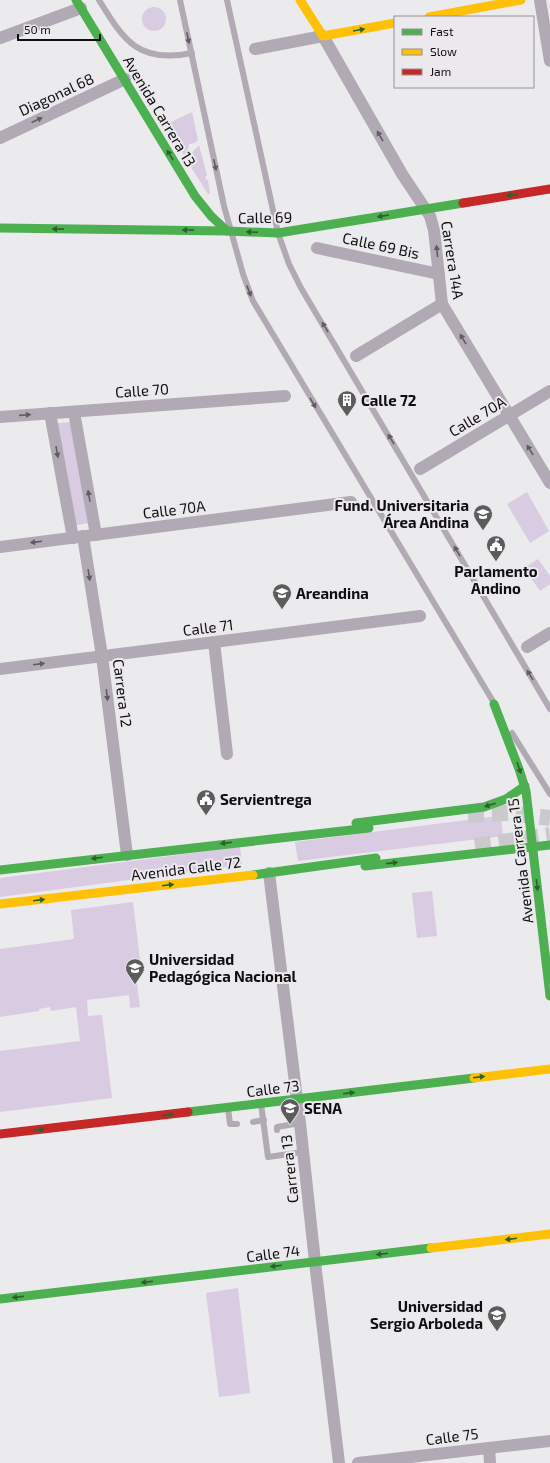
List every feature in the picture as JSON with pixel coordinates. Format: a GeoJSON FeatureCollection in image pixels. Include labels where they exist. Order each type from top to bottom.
{"type":"FeatureCollection","features":[{"type":"Feature","properties":{"kind":"street","name":"Carrera 14A"},"geometry":{"type":"LineString","coordinates":[[300,0],[323,36],[405,178],[426,209],[433,223],[442,304],[550,483]]}},
{"type":"Feature","properties":{"kind":"street"},"geometry":{"type":"LineString","coordinates":[[434,16],[521,0]]}},
{"type":"Feature","properties":{"kind":"street"},"geometry":{"type":"LineString","coordinates":[[540,0],[550,61]]}},
{"type":"Feature","properties":{"kind":"street"},"geometry":{"type":"LineString","coordinates":[[0,38],[78,4]]}},
{"type":"Feature","properties":{"kind":"street","name":"Avenida Carrera 13"},"geometry":{"type":"LineString","coordinates":[[78,4],[198,201],[211,216],[228,231]]}},
{"type":"Feature","properties":{"kind":"street"},"geometry":{"type":"LineString","coordinates":[[255,49],[394,23]]}},
{"type":"Feature","properties":{"kind":"street","name":"Diagonal 68"},"geometry":{"type":"LineString","coordinates":[[0,136],[125,80]]}},
{"type":"Feature","properties":{"kind":"street","name":"Calle 69"},"geometry":{"type":"LineString","coordinates":[[0,228],[278,233],[550,189]]}},
{"type":"Feature","properties":{"kind":"street","name":"Calle 69 Bis"},"geometry":{"type":"LineString","coordinates":[[317,248],[439,274]]}},
{"type":"Feature","properties":{"kind":"street"},"geometry":{"type":"LineString","coordinates":[[356,356],[442,304]]}},
{"type":"Feature","properties":{"kind":"street","name":"Calle 70A"},"geometry":{"type":"LineString","coordinates":[[420,469],[550,391]]}},
{"type":"Feature","properties":{"kind":"street","name":"Calle 70"},"geometry":{"type":"LineString","coordinates":[[0,417],[286,396]]}},
{"type":"Feature","properties":{"kind":"street"},"geometry":{"type":"LineString","coordinates":[[74,412],[96,535]]}},
{"type":"Feature","properties":{"kind":"street","name":"Carrera 12"},"geometry":{"type":"LineString","coordinates":[[50,413],[78,537],[102,656],[127,855]]}},
{"type":"Feature","properties":{"kind":"street","name":"Calle 70A"},"geometry":{"type":"LineString","coordinates":[[0,547],[351,502]]}},
{"type":"Feature","properties":{"kind":"street","name":"Calle 71"},"geometry":{"type":"LineString","coordinates":[[0,669],[420,616]]}},
{"type":"Feature","properties":{"kind":"street"},"geometry":{"type":"LineString","coordinates":[[527,647],[550,633]]}},
{"type":"Feature","properties":{"kind":"street"},"geometry":{"type":"LineString","coordinates":[[214,642],[227,754]]}},
{"type":"Feature","properties":{"kind":"street","name":"Avenida Carrera 15"},"geometry":{"type":"LineString","coordinates":[[494,704],[520,769],[525,786],[550,996]]}},
{"type":"Feature","properties":{"kind":"street"},"geometry":{"type":"LineString","coordinates":[[265,839],[308,830],[484,807],[506,799],[525,786]]}},
{"type":"Feature","properties":{"kind":"street","name":"Avenida Calle 72"},"geometry":{"type":"LineString","coordinates":[[0,870],[369,828]]}},
{"type":"Feature","properties":{"kind":"street"},"geometry":{"type":"LineString","coordinates":[[269,873],[316,872],[550,845]]}},
{"type":"Feature","properties":{"kind":"street","name":"Avenida Calle 72"},"geometry":{"type":"LineString","coordinates":[[0,904],[269,873],[376,858]]}},
{"type":"Feature","properties":{"kind":"street","name":"Carrera 13"},"geometry":{"type":"LineString","coordinates":[[269,873],[300,1123],[314,1262],[339,1463]]}},
{"type":"Feature","properties":{"kind":"street","name":"Calle 73"},"geometry":{"type":"LineString","coordinates":[[0,1134],[550,1069]]}},
{"type":"Feature","properties":{"kind":"street","name":"Calle 74"},"geometry":{"type":"LineString","coordinates":[[0,1299],[550,1234]]}},
{"type":"Feature","properties":{"kind":"street","name":"Calle 75"},"geometry":{"type":"LineString","coordinates":[[358,1463],[550,1441]]}},
{"type":"Feature","properties":{"kind":"street"},"geometry":{"type":"LineString","coordinates":[[489,1448],[490,1463]]}},
{"type":"Feature","properties":{"kind":"lane"},"geometry":{"type":"LineString","coordinates":[[99,0],[126,40],[138,48],[162,56],[192,53]]}},
{"type":"Feature","properties":{"kind":"lane"},"geometry":{"type":"LineString","coordinates":[[180,0],[228,231],[247,286],[260,315],[494,704],[550,794]]}},
{"type":"Feature","properties":{"kind":"lane"},"geometry":{"type":"LineString","coordinates":[[227,0],[278,233],[289,264],[301,288],[550,709]]}},
{"type":"Feature","properties":{"kind":"lane"},"geometry":{"type":"LineString","coordinates":[[261,1104],[268,1157],[303,1152]]}},
{"type":"Feature","properties":{"kind":"lane"},"geometry":{"type":"LineString","coordinates":[[228,1108],[230,1124],[236,1124]]}},
{"type":"Feature","properties":{"kind":"lane"},"geometry":{"type":"LineString","coordinates":[[253,1122],[264,1120]]}},
{"type":"Feature","properties":{"kind":"lane"},"geometry":{"type":"LineString","coordinates":[[277,1128],[300,1123]]}},
{"type":"Feature","properties":{"kind":"lane"},"geometry":{"type":"LineString","coordinates":[[279,1148],[279,1156]]}},
{"type":"Feature","properties":{"kind":"shaded area"},"geometry":{"type":"Polygon","coordinates":[[[154,7],[162,11],[166,19],[162,27],[154,31],[146,27],[142,19],[146,11],[154,7]]]}},
{"type":"Feature","properties":{"kind":"shaded area"},"geometry":{"type":"Polygon","coordinates":[[[192,112],[198,140],[195,143],[189,144],[188,151],[184,155],[165,125],[192,112]]]}},
{"type":"Feature","properties":{"kind":"shaded area"},"geometry":{"type":"Polygon","coordinates":[[[199,145],[207,175],[205,179],[208,180],[210,194],[208,194],[186,159],[199,145]]]}},
{"type":"Feature","properties":{"kind":"shaded area"},"geometry":{"type":"Polygon","coordinates":[[[72,422],[90,523],[76,525],[56,425],[58,423],[72,422]]]}},
{"type":"Feature","properties":{"kind":"shaded area"},"geometry":{"type":"Polygon","coordinates":[[[527,492],[549,531],[530,543],[507,504],[527,492]]]}},
{"type":"Feature","properties":{"kind":"shaded area"},"geometry":{"type":"Polygon","coordinates":[[[538,559],[550,576],[550,584],[540,591],[524,568],[538,559]]]}},
{"type":"Feature","properties":{"kind":"shaded area"},"geometry":{"type":"Polygon","coordinates":[[[490,817],[501,818],[503,836],[298,861],[295,842],[490,817]]]}},
{"type":"Feature","properties":{"kind":"shaded area"},"geometry":{"type":"Polygon","coordinates":[[[240,847],[242,865],[0,897],[0,878],[240,847]]]}},
{"type":"Feature","properties":{"kind":"shaded area"},"geometry":{"type":"Polygon","coordinates":[[[432,891],[437,936],[417,938],[412,893],[432,891]]]}},
{"type":"Feature","properties":{"kind":"shaded area"},"geometry":{"type":"Polygon","coordinates":[[[133,902],[140,960],[134,961],[140,1007],[130,1008],[129,995],[87,1000],[88,1016],[102,1015],[112,1098],[0,1112],[0,1051],[80,1041],[76,1007],[51,1011],[50,1007],[39,1009],[39,1011],[0,1017],[0,949],[74,939],[71,910],[133,902]]]}},
{"type":"Feature","properties":{"kind":"shaded area"},"geometry":{"type":"Polygon","coordinates":[[[238,1288],[250,1393],[219,1397],[206,1293],[238,1288]]]}},
{"type":"Feature","properties":{"kind":"tunnel"},"geometry":{"type":"LineString","coordinates":[[468,815],[508,813],[550,818]]}},
{"type":"Feature","properties":{"kind":"tunnel"},"geometry":{"type":"LineString","coordinates":[[475,846],[550,835]]}},
{"type":"Feature","properties":{"kind":"traffic: fast"},"geometry":{"type":"LineString","coordinates":[[76,0],[195,196],[211,216],[227,231]]}},
{"type":"Feature","properties":{"kind":"traffic: fast"},"geometry":{"type":"LineString","coordinates":[[0,228],[278,233],[463,203]]}},
{"type":"Feature","properties":{"kind":"traffic: fast"},"geometry":{"type":"LineString","coordinates":[[494,704],[526,791],[550,996]]}},
{"type":"Feature","properties":{"kind":"traffic: fast"},"geometry":{"type":"LineString","coordinates":[[356,823],[484,807],[506,799],[525,786]]}},
{"type":"Feature","properties":{"kind":"traffic: fast"},"geometry":{"type":"LineString","coordinates":[[0,870],[369,828]]}},
{"type":"Feature","properties":{"kind":"traffic: fast"},"geometry":{"type":"LineString","coordinates":[[365,866],[550,845]]}},
{"type":"Feature","properties":{"kind":"traffic: fast"},"geometry":{"type":"LineString","coordinates":[[253,875],[376,858]]}},
{"type":"Feature","properties":{"kind":"traffic: fast"},"geometry":{"type":"LineString","coordinates":[[188,1112],[474,1078]]}},
{"type":"Feature","properties":{"kind":"traffic: fast"},"geometry":{"type":"LineString","coordinates":[[0,1299],[431,1248]]}},
{"type":"Feature","properties":{"kind":"traffic: slow"},"geometry":{"type":"LineString","coordinates":[[300,0],[323,36],[394,23]]}},
{"type":"Feature","properties":{"kind":"traffic: slow"},"geometry":{"type":"LineString","coordinates":[[434,16],[521,0]]}},
{"type":"Feature","properties":{"kind":"traffic: slow"},"geometry":{"type":"LineString","coordinates":[[0,904],[253,875]]}},
{"type":"Feature","properties":{"kind":"traffic: slow"},"geometry":{"type":"LineString","coordinates":[[474,1078],[550,1069]]}},
{"type":"Feature","properties":{"kind":"traffic: slow"},"geometry":{"type":"LineString","coordinates":[[431,1248],[550,1234]]}},
{"type":"Feature","properties":{"kind":"traffic: jam"},"geometry":{"type":"LineString","coordinates":[[463,203],[550,189]]}},
{"type":"Feature","properties":{"kind":"traffic: jam"},"geometry":{"type":"LineString","coordinates":[[0,1134],[188,1112]]}},
{"type":"Feature","properties":{"kind":"place","name":"Calle 72"},"geometry":{"type":"Point","coordinates":[347,417]}},
{"type":"Feature","properties":{"kind":"place","name":"Fund. Universitaria Área Andina"},"geometry":{"type":"Point","coordinates":[483,531]}},
{"type":"Feature","properties":{"kind":"place","name":"Parlamento Andino"},"geometry":{"type":"Point","coordinates":[496,562]}},
{"type":"Feature","properties":{"kind":"place","name":"Areandina"},"geometry":{"type":"Point","coordinates":[282,610]}},
{"type":"Feature","properties":{"kind":"place","name":"Servientrega"},"geometry":{"type":"Point","coordinates":[206,816]}},
{"type":"Feature","properties":{"kind":"place","name":"Universidad Pedagógica Nacional"},"geometry":{"type":"Point","coordinates":[135,985]}},
{"type":"Feature","properties":{"kind":"place","name":"SENA"},"geometry":{"type":"Point","coordinates":[290,1125]}},
{"type":"Feature","properties":{"kind":"place","name":"Universidad Sergio Arboleda"},"geometry":{"type":"Point","coordinates":[497,1332]}}]}
